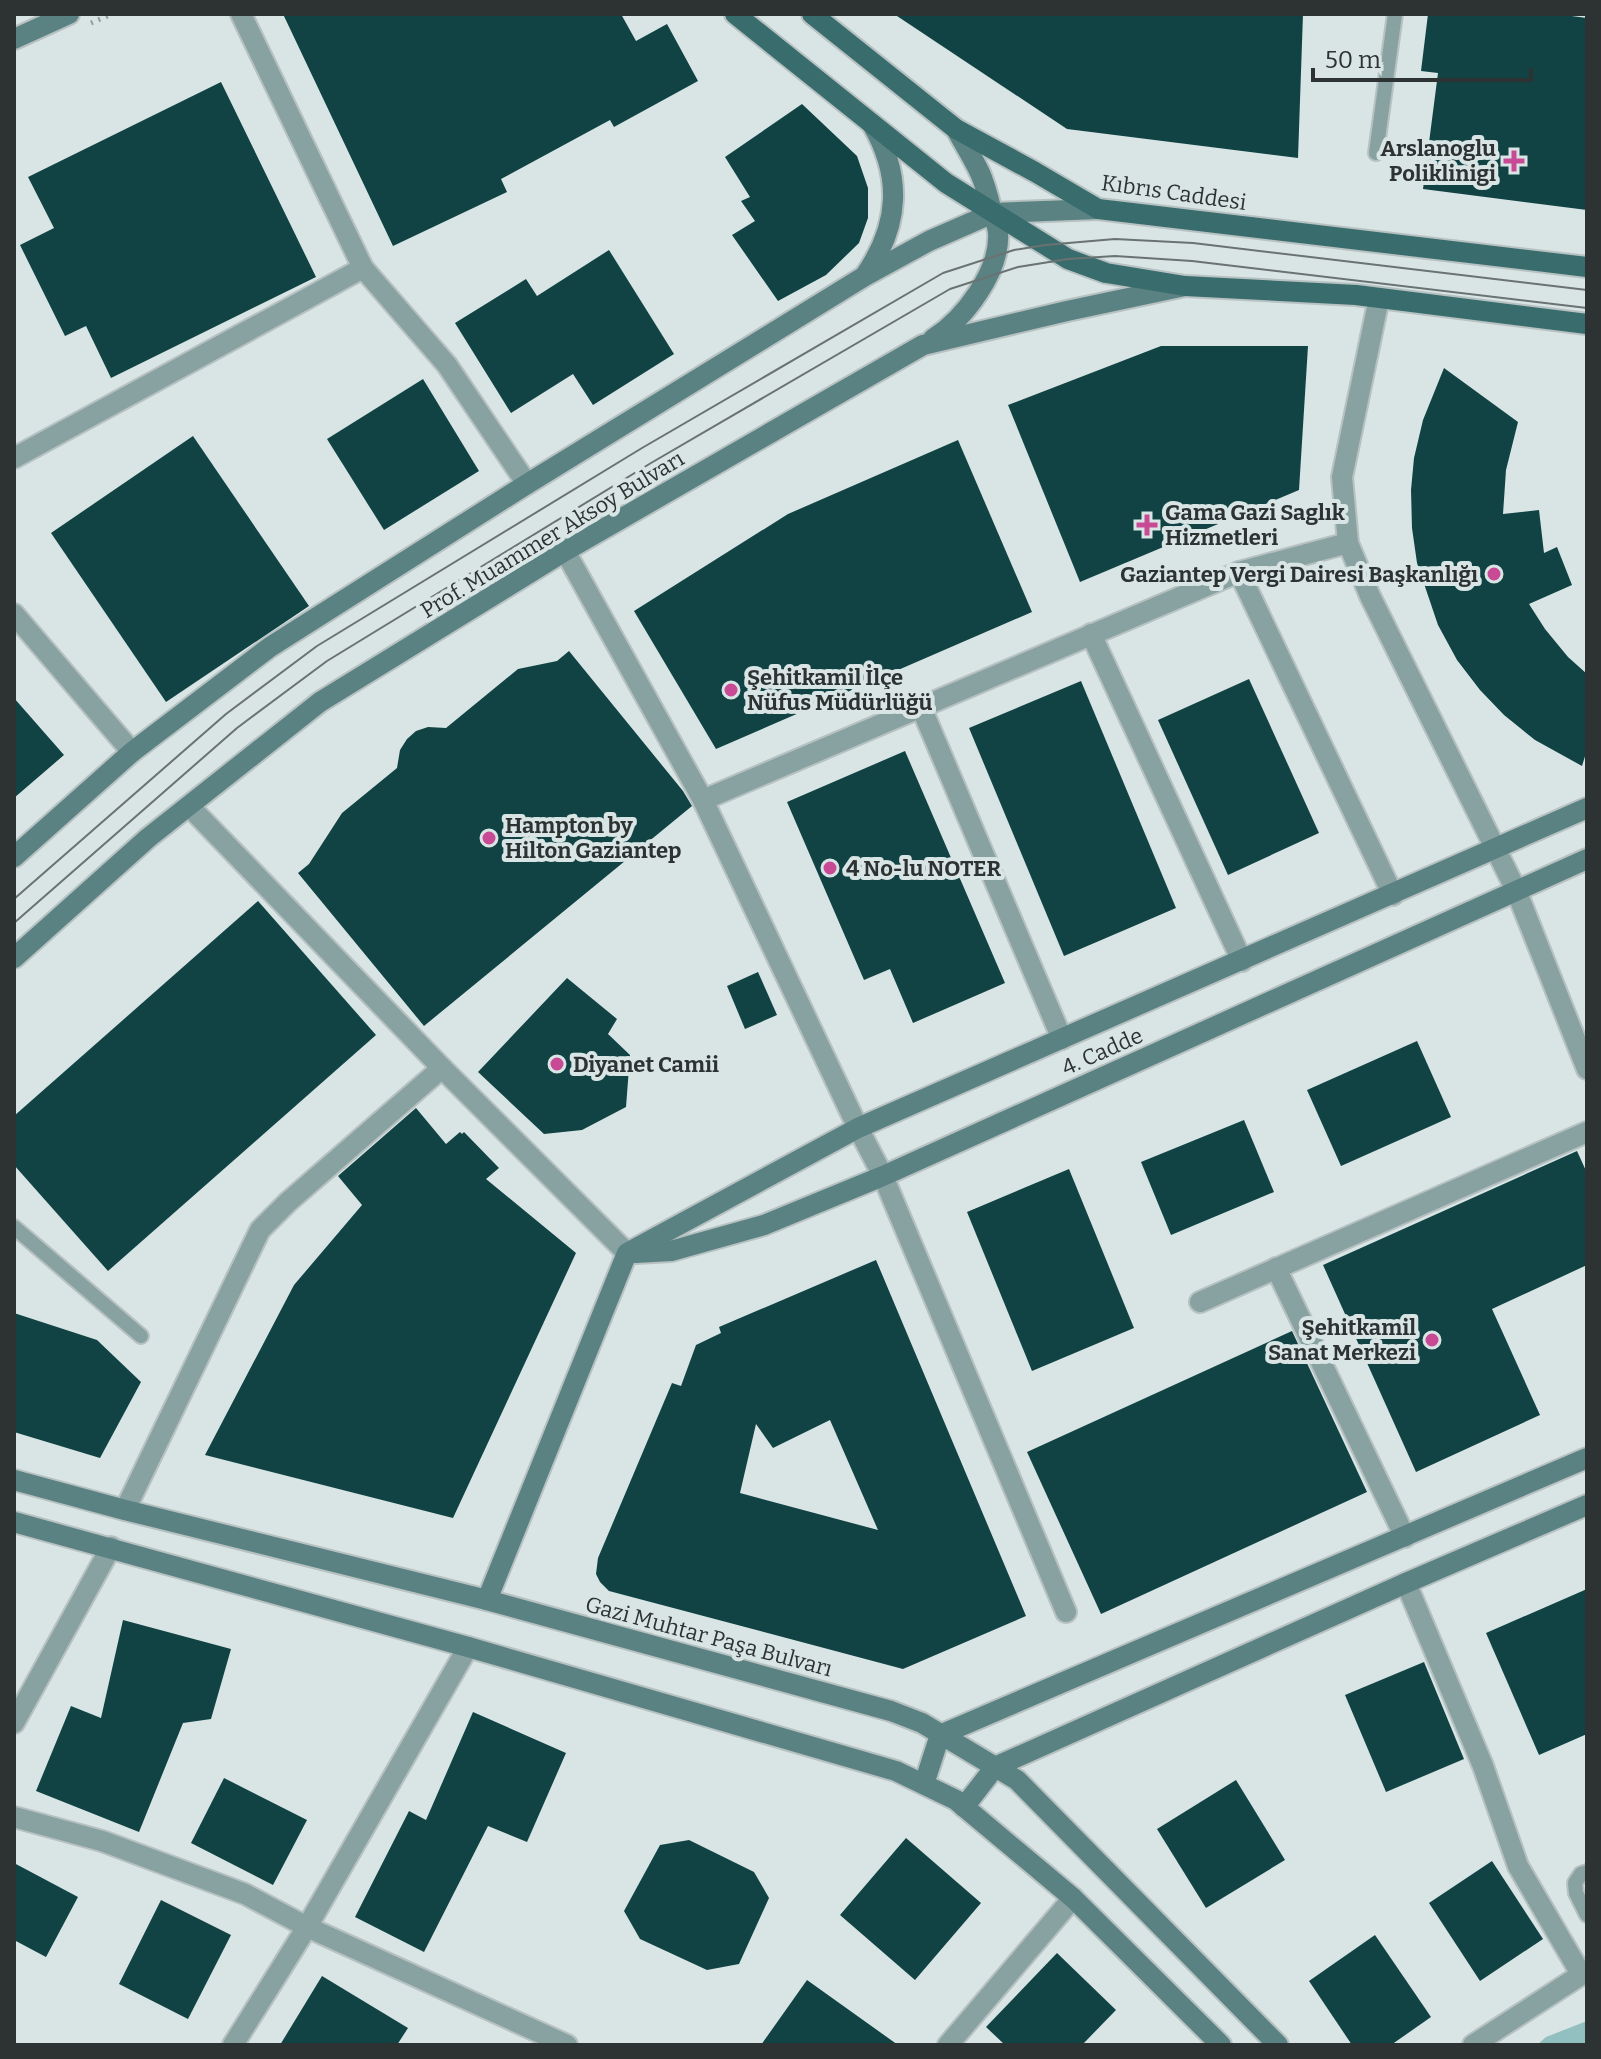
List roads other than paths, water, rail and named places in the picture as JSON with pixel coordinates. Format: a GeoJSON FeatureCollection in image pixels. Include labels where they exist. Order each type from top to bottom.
{"type":"FeatureCollection","features":[{"type":"Feature","properties":{"kind":"main road"},"geometry":{"type":"LineString","coordinates":[[14,39],[69,14]]}},
{"type":"Feature","properties":{"kind":"main road"},"geometry":{"type":"LineString","coordinates":[[735,14],[946,183],[1068,259],[1106,273],[1185,286],[1356,295],[1587,324]]}},
{"type":"Feature","properties":{"kind":"main road","name":"Kıbrıs Caddesi"},"geometry":{"type":"LineString","coordinates":[[812,14],[956,129],[1098,209],[1587,267]]}},
{"type":"Feature","properties":{"kind":"main road"},"geometry":{"type":"LineString","coordinates":[[865,276],[886,237],[894,196],[888,158],[872,124]]}},
{"type":"Feature","properties":{"kind":"main road"},"geometry":{"type":"LineString","coordinates":[[923,345],[944,332],[962,315],[977,296],[995,255],[998,233],[993,213],[981,175],[956,129]]}},
{"type":"Feature","properties":{"kind":"main road"},"geometry":{"type":"LineString","coordinates":[[14,857],[132,752],[270,647],[865,276],[929,241],[993,213],[1098,209]]}},
{"type":"Feature","properties":{"kind":"main road","name":"Prof. Muammer Aksoy Bulvarı"},"geometry":{"type":"LineString","coordinates":[[14,958],[148,838],[320,702],[565,551],[923,345],[1185,286]]}},
{"type":"Feature","properties":{"kind":"main road"},"geometry":{"type":"LineString","coordinates":[[487,1600],[627,1253],[858,1128],[1587,808]]}},
{"type":"Feature","properties":{"kind":"main road","name":"4. Cadde"},"geometry":{"type":"LineString","coordinates":[[627,1253],[671,1251],[764,1225],[883,1176],[1587,859]]}},
{"type":"Feature","properties":{"kind":"main road"},"geometry":{"type":"LineString","coordinates":[[924,1784],[940,1735],[1587,1458]]}},
{"type":"Feature","properties":{"kind":"main road","name":"Gazi Muhtar Paşa Bulvarı"},"geometry":{"type":"LineString","coordinates":[[14,1480],[487,1600],[891,1711],[922,1723],[1017,1780],[1278,2045]]}},
{"type":"Feature","properties":{"kind":"main road"},"geometry":{"type":"LineString","coordinates":[[964,1807],[995,1767],[1587,1505]]}},
{"type":"Feature","properties":{"kind":"main road"},"geometry":{"type":"LineString","coordinates":[[14,1522],[468,1647],[896,1771],[956,1800],[1073,1898],[1221,2045]]}},
{"type":"Feature","properties":{"kind":"street"},"geometry":{"type":"LineString","coordinates":[[241,14],[363,268],[447,365],[527,484]]}},
{"type":"Feature","properties":{"kind":"street"},"geometry":{"type":"LineString","coordinates":[[14,458],[363,268]]}},
{"type":"Feature","properties":{"kind":"street"},"geometry":{"type":"LineString","coordinates":[[1379,298],[1342,477],[1348,543],[1370,596],[1516,890],[1587,1069]]}},
{"type":"Feature","properties":{"kind":"street"},"geometry":{"type":"LineString","coordinates":[[703,800],[1239,572],[1348,543]]}},
{"type":"Feature","properties":{"kind":"street"},"geometry":{"type":"LineString","coordinates":[[565,551],[703,800],[883,1176],[1066,1612]]}},
{"type":"Feature","properties":{"kind":"street"},"geometry":{"type":"LineString","coordinates":[[1239,572],[1393,895]]}},
{"type":"Feature","properties":{"kind":"street"},"geometry":{"type":"LineString","coordinates":[[14,614],[132,752]]}},
{"type":"Feature","properties":{"kind":"street"},"geometry":{"type":"LineString","coordinates":[[1091,634],[1242,961]]}},
{"type":"Feature","properties":{"kind":"street"},"geometry":{"type":"LineString","coordinates":[[921,707],[1062,1039]]}},
{"type":"Feature","properties":{"kind":"street"},"geometry":{"type":"LineString","coordinates":[[189,806],[442,1068],[627,1253]]}},
{"type":"Feature","properties":{"kind":"street"},"geometry":{"type":"LineString","coordinates":[[125,1510],[260,1230],[442,1068]]}},
{"type":"Feature","properties":{"kind":"street"},"geometry":{"type":"LineString","coordinates":[[1200,1302],[1587,1132]]}},
{"type":"Feature","properties":{"kind":"street"},"geometry":{"type":"LineString","coordinates":[[1276,1268],[1405,1537]]}},
{"type":"Feature","properties":{"kind":"street"},"geometry":{"type":"LineString","coordinates":[[14,1723],[111,1547]]}},
{"type":"Feature","properties":{"kind":"street"},"geometry":{"type":"LineString","coordinates":[[1406,1583],[1483,1766],[1518,1866],[1584,1973],[1473,2045]]}},
{"type":"Feature","properties":{"kind":"street"},"geometry":{"type":"LineString","coordinates":[[233,2045],[307,1927],[468,1647]]}},
{"type":"Feature","properties":{"kind":"street"},"geometry":{"type":"LineString","coordinates":[[14,1817],[102,1841],[245,1894],[307,1927],[567,2045]]}},
{"type":"Feature","properties":{"kind":"street"},"geometry":{"type":"LineString","coordinates":[[948,2045],[1073,1898]]}},
{"type":"Feature","properties":{"kind":"lane"},"geometry":{"type":"LineString","coordinates":[[1376,153],[1395,14]]}},
{"type":"Feature","properties":{"kind":"lane"},"geometry":{"type":"LineString","coordinates":[[14,1227],[141,1336]]}},
{"type":"Feature","properties":{"kind":"lane"},"geometry":{"type":"LineString","coordinates":[[1587,1872],[1581,1874],[1575,1883],[1576,1893],[1587,1915]]}},
{"type":"Feature","properties":{"kind":"tram line"},"geometry":{"type":"LineString","coordinates":[[14,899],[226,714],[317,646],[642,448],[943,273],[1014,250],[1115,239],[1193,243],[1587,290]]}},
{"type":"Feature","properties":{"kind":"tram line"},"geometry":{"type":"LineString","coordinates":[[14,923],[237,728],[327,661],[651,463],[950,289],[1018,267],[1115,256],[1192,261],[1587,308]]}},
{"type":"Feature","properties":{"kind":"place","name":"Arslanoglu Poliklinigi"},"geometry":{"type":"Point","coordinates":[1514,161]}},
{"type":"Feature","properties":{"kind":"place","name":"Gama Gazi Saglık Hizmetleri"},"geometry":{"type":"Point","coordinates":[1147,525]}},
{"type":"Feature","properties":{"kind":"place","name":"Gaziantep Vergi Dairesi Başkanlığı"},"geometry":{"type":"Point","coordinates":[1494,574]}},
{"type":"Feature","properties":{"kind":"place","name":"Şehitkamil İlçe Nüfus Müdürlüğü"},"geometry":{"type":"Point","coordinates":[731,690]}},
{"type":"Feature","properties":{"kind":"place","name":"Hampton by Hilton Gaziantep"},"geometry":{"type":"Point","coordinates":[489,838]}},
{"type":"Feature","properties":{"kind":"place","name":"4 No-lu NOTER"},"geometry":{"type":"Point","coordinates":[830,868]}},
{"type":"Feature","properties":{"kind":"place","name":"Diyanet Camii"},"geometry":{"type":"Point","coordinates":[557,1064]}},
{"type":"Feature","properties":{"kind":"place","name":"Şehitkamil Sanat Merkezi"},"geometry":{"type":"Point","coordinates":[1432,1340]}}]}
